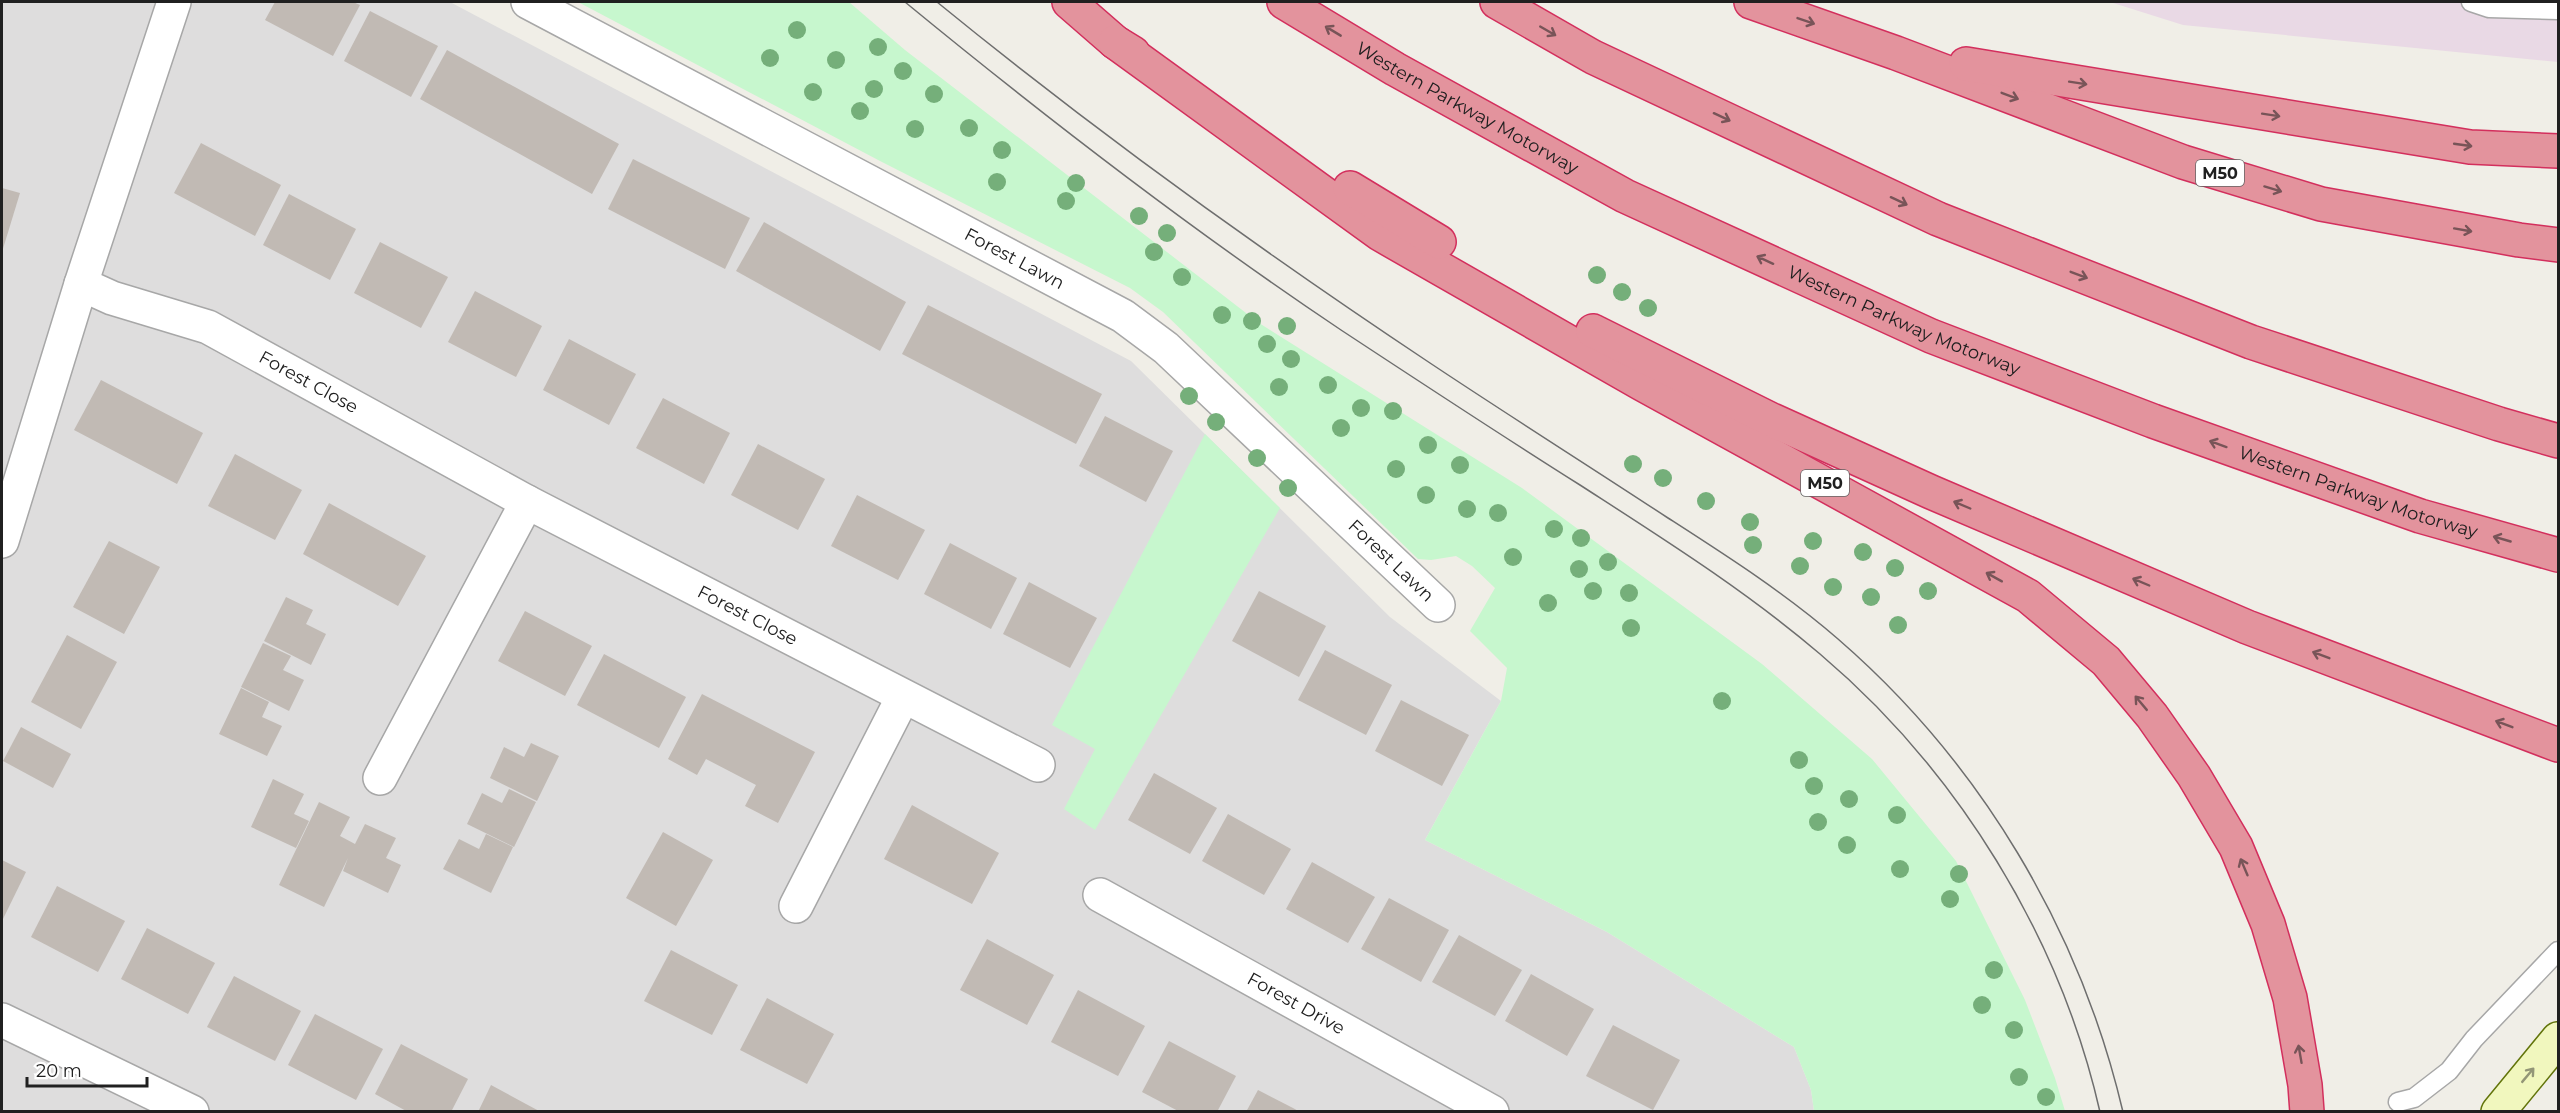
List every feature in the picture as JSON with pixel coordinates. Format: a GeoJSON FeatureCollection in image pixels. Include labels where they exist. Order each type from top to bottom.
{"type":"FeatureCollection","features":[{"type":"Feature","properties":{"kind":"highway","name":"M50"},"geometry":{"type":"LineString","coordinates":[[1069,2],[1115,42],[1380,234],[1632,378],[2028,596],[2106,661],[2152,716],[2194,776],[2236,847],[2268,924],[2290,998],[2305,1085],[2307,1112]]}},
{"type":"Feature","properties":{"kind":"highway","name":"Western Parkway Motorway"},"geometry":{"type":"LineString","coordinates":[[1284,2],[1395,69],[1625,195],[1931,336],[2153,422],[2420,516],[2559,555]]}},
{"type":"Feature","properties":{"kind":"highway"},"geometry":{"type":"LineString","coordinates":[[1497,2],[1593,57],[1938,219],[2251,342],[2499,424],[2559,441]]}},
{"type":"Feature","properties":{"kind":"highway","name":"M50"},"geometry":{"type":"LineString","coordinates":[[1751,2],[1896,52],[2183,162],[2321,204],[2519,240],[2559,245]]}},
{"type":"Feature","properties":{"kind":"highway","name":"M50"},"geometry":{"type":"LineString","coordinates":[[1115,42],[1412,227],[1606,339],[1762,415],[1930,492],[2247,627],[2559,745]]}},
{"type":"Feature","properties":{"kind":"highway","name":"M50"},"geometry":{"type":"LineString","coordinates":[[1896,52],[2470,147],[2559,151]]}},
{"type":"Feature","properties":{"kind":"main road"},"geometry":{"type":"LineString","coordinates":[[2498,1112],[2559,1039]]}},
{"type":"Feature","properties":{"kind":"street"},"geometry":{"type":"LineString","coordinates":[[2,541],[81,284],[174,2]]}},
{"type":"Feature","properties":{"kind":"street","name":"Forest Lawn"},"geometry":{"type":"LineString","coordinates":[[528,2],[1123,316],[1166,348],[1438,605]]}},
{"type":"Feature","properties":{"kind":"street","name":"Forest Close"},"geometry":{"type":"LineString","coordinates":[[81,284],[112,298],[208,327],[527,502],[1038,765]]}},
{"type":"Feature","properties":{"kind":"street"},"geometry":{"type":"LineString","coordinates":[[380,778],[527,502]]}},
{"type":"Feature","properties":{"kind":"street"},"geometry":{"type":"LineString","coordinates":[[796,906],[903,697]]}},
{"type":"Feature","properties":{"kind":"street","name":"Forest Drive"},"geometry":{"type":"LineString","coordinates":[[1100,895],[1492,1112]]}},
{"type":"Feature","properties":{"kind":"street"},"geometry":{"type":"LineString","coordinates":[[2,1020],[192,1112]]}},
{"type":"Feature","properties":{"kind":"lane"},"geometry":{"type":"LineString","coordinates":[[2470,2],[2489,8],[2559,10]]}},
{"type":"Feature","properties":{"kind":"lane"},"geometry":{"type":"LineString","coordinates":[[2398,1102],[2414,1098],[2449,1071],[2474,1039],[2559,951]]}},
{"type":"Feature","properties":{"kind":"shaded area"},"geometry":{"type":"Polygon","coordinates":[[[2,2],[450,2],[1131,361],[1390,617],[1501,701],[1425,840],[1607,932],[1794,1047],[1811,1090],[1814,1111],[2,1112],[2,2]]]}},
{"type":"Feature","properties":{"kind":"shaded area"},"geometry":{"type":"Polygon","coordinates":[[[2110,2],[2558,2],[2558,62],[2183,25],[2110,2]]]}},
{"type":"Feature","properties":{"kind":"green space"},"geometry":{"type":"Polygon","coordinates":[[[578,2],[849,2],[905,50],[1259,323],[1522,488],[1762,664],[1872,759],[1956,861],[2025,1000],[2065,1111],[1814,1111],[1811,1090],[1794,1047],[1607,932],[1425,840],[1501,701],[1507,668],[1470,631],[1495,588],[1472,566],[1456,556],[1431,560],[1418,559],[1163,312],[1130,288],[880,161],[578,2]]]}},
{"type":"Feature","properties":{"kind":"green space"},"geometry":{"type":"Polygon","coordinates":[[[1205,434],[1280,508],[1095,830],[1064,809],[1095,749],[1052,725],[1205,434]]]}},
{"type":"Feature","properties":{"kind":"building"},"geometry":{"type":"Polygon","coordinates":[[[275,2],[353,2],[360,5],[333,56],[265,20],[275,2]]]}},
{"type":"Feature","properties":{"kind":"building"},"geometry":{"type":"Polygon","coordinates":[[[370,11],[438,46],[411,97],[344,61],[370,11]]]}},
{"type":"Feature","properties":{"kind":"building"},"geometry":{"type":"Polygon","coordinates":[[[447,50],[619,144],[592,194],[420,99],[447,50]]]}},
{"type":"Feature","properties":{"kind":"building"},"geometry":{"type":"Polygon","coordinates":[[[201,143],[281,185],[255,236],[174,193],[201,143]]]}},
{"type":"Feature","properties":{"kind":"building"},"geometry":{"type":"Polygon","coordinates":[[[633,159],[750,218],[725,269],[608,209],[633,159]]]}},
{"type":"Feature","properties":{"kind":"building"},"geometry":{"type":"Polygon","coordinates":[[[2,188],[20,193],[2,252],[2,188]]]}},
{"type":"Feature","properties":{"kind":"building"},"geometry":{"type":"Polygon","coordinates":[[[289,194],[356,229],[330,280],[263,245],[289,194]]]}},
{"type":"Feature","properties":{"kind":"building"},"geometry":{"type":"Polygon","coordinates":[[[764,222],[906,302],[880,351],[736,271],[764,222]]]}},
{"type":"Feature","properties":{"kind":"building"},"geometry":{"type":"Polygon","coordinates":[[[380,242],[448,277],[421,328],[354,293],[380,242]]]}},
{"type":"Feature","properties":{"kind":"building"},"geometry":{"type":"Polygon","coordinates":[[[475,291],[542,326],[516,377],[448,342],[475,291]]]}},
{"type":"Feature","properties":{"kind":"building"},"geometry":{"type":"Polygon","coordinates":[[[928,305],[1102,394],[1076,444],[902,354],[928,305]]]}},
{"type":"Feature","properties":{"kind":"building"},"geometry":{"type":"Polygon","coordinates":[[[569,339],[636,374],[609,425],[543,390],[569,339]]]}},
{"type":"Feature","properties":{"kind":"building"},"geometry":{"type":"Polygon","coordinates":[[[101,380],[203,433],[177,484],[74,430],[101,380]]]}},
{"type":"Feature","properties":{"kind":"building"},"geometry":{"type":"Polygon","coordinates":[[[663,398],[730,433],[704,484],[636,448],[663,398]]]}},
{"type":"Feature","properties":{"kind":"building"},"geometry":{"type":"Polygon","coordinates":[[[1105,416],[1173,451],[1146,502],[1079,466],[1105,416]]]}},
{"type":"Feature","properties":{"kind":"building"},"geometry":{"type":"Polygon","coordinates":[[[758,444],[825,479],[798,530],[731,495],[758,444]]]}},
{"type":"Feature","properties":{"kind":"building"},"geometry":{"type":"Polygon","coordinates":[[[235,454],[302,490],[275,540],[208,506],[235,454]]]}},
{"type":"Feature","properties":{"kind":"building"},"geometry":{"type":"Polygon","coordinates":[[[857,495],[925,530],[898,580],[831,546],[857,495]]]}},
{"type":"Feature","properties":{"kind":"building"},"geometry":{"type":"Polygon","coordinates":[[[329,503],[426,556],[398,606],[303,554],[329,503]]]}},
{"type":"Feature","properties":{"kind":"building"},"geometry":{"type":"Polygon","coordinates":[[[109,541],[160,567],[124,634],[73,607],[109,541]]]}},
{"type":"Feature","properties":{"kind":"building"},"geometry":{"type":"Polygon","coordinates":[[[950,543],[1017,578],[991,629],[924,594],[950,543]]]}},
{"type":"Feature","properties":{"kind":"building"},"geometry":{"type":"Polygon","coordinates":[[[1029,582],[1097,618],[1070,668],[1003,634],[1029,582]]]}},
{"type":"Feature","properties":{"kind":"building"},"geometry":{"type":"Polygon","coordinates":[[[1259,591],[1326,626],[1299,677],[1232,641],[1259,591]]]}},
{"type":"Feature","properties":{"kind":"building"},"geometry":{"type":"Polygon","coordinates":[[[286,597],[313,610],[306,624],[326,634],[311,665],[264,641],[286,597]]]}},
{"type":"Feature","properties":{"kind":"building"},"geometry":{"type":"Polygon","coordinates":[[[525,611],[592,646],[565,696],[498,661],[525,611]]]}},
{"type":"Feature","properties":{"kind":"building"},"geometry":{"type":"Polygon","coordinates":[[[67,635],[117,662],[81,729],[31,702],[67,635]]]}},
{"type":"Feature","properties":{"kind":"building"},"geometry":{"type":"Polygon","coordinates":[[[263,643],[291,656],[283,670],[304,680],[289,711],[241,687],[263,643]]]}},
{"type":"Feature","properties":{"kind":"building"},"geometry":{"type":"Polygon","coordinates":[[[1325,650],[1392,685],[1366,735],[1298,700],[1325,650]]]}},
{"type":"Feature","properties":{"kind":"building"},"geometry":{"type":"Polygon","coordinates":[[[604,654],[686,697],[659,748],[577,705],[604,654]]]}},
{"type":"Feature","properties":{"kind":"building"},"geometry":{"type":"Polygon","coordinates":[[[241,688],[269,702],[262,717],[282,726],[267,756],[219,734],[241,688]]]}},
{"type":"Feature","properties":{"kind":"building"},"geometry":{"type":"Polygon","coordinates":[[[702,694],[815,752],[778,823],[745,806],[756,785],[706,759],[697,775],[668,759],[702,694]]]}},
{"type":"Feature","properties":{"kind":"building"},"geometry":{"type":"Polygon","coordinates":[[[1401,700],[1469,735],[1442,786],[1375,751],[1401,700]]]}},
{"type":"Feature","properties":{"kind":"building"},"geometry":{"type":"Polygon","coordinates":[[[21,727],[71,754],[53,788],[3,761],[21,727]]]}},
{"type":"Feature","properties":{"kind":"building"},"geometry":{"type":"Polygon","coordinates":[[[531,743],[559,756],[537,801],[490,778],[504,747],[524,757],[531,743]]]}},
{"type":"Feature","properties":{"kind":"building"},"geometry":{"type":"Polygon","coordinates":[[[1154,773],[1217,808],[1190,854],[1128,820],[1154,773]]]}},
{"type":"Feature","properties":{"kind":"building"},"geometry":{"type":"Polygon","coordinates":[[[273,779],[304,794],[294,814],[309,821],[296,848],[251,827],[273,779]]]}},
{"type":"Feature","properties":{"kind":"building"},"geometry":{"type":"Polygon","coordinates":[[[509,789],[536,802],[514,847],[467,824],[482,793],[502,803],[509,789]]]}},
{"type":"Feature","properties":{"kind":"building"},"geometry":{"type":"Polygon","coordinates":[[[319,802],[350,817],[340,836],[355,844],[365,824],[396,838],[386,858],[401,865],[388,893],[343,871],[348,858],[324,907],[279,885],[319,802]]]}},
{"type":"Feature","properties":{"kind":"building"},"geometry":{"type":"Polygon","coordinates":[[[912,805],[999,853],[972,904],[884,859],[912,805]]]}},
{"type":"Feature","properties":{"kind":"building"},"geometry":{"type":"Polygon","coordinates":[[[1228,814],[1291,849],[1264,895],[1202,861],[1228,814]]]}},
{"type":"Feature","properties":{"kind":"building"},"geometry":{"type":"Polygon","coordinates":[[[663,832],[713,860],[676,926],[626,898],[663,832]]]}},
{"type":"Feature","properties":{"kind":"building"},"geometry":{"type":"Polygon","coordinates":[[[486,834],[513,847],[491,893],[443,869],[459,839],[479,849],[486,834]]]}},
{"type":"Feature","properties":{"kind":"building"},"geometry":{"type":"Polygon","coordinates":[[[2,860],[26,872],[2,921],[2,860]]]}},
{"type":"Feature","properties":{"kind":"building"},"geometry":{"type":"Polygon","coordinates":[[[1312,862],[1375,897],[1348,943],[1286,909],[1312,862]]]}},
{"type":"Feature","properties":{"kind":"building"},"geometry":{"type":"Polygon","coordinates":[[[57,886],[125,921],[98,972],[31,937],[57,886]]]}},
{"type":"Feature","properties":{"kind":"building"},"geometry":{"type":"Polygon","coordinates":[[[1389,898],[1449,930],[1421,982],[1361,949],[1389,898]]]}},
{"type":"Feature","properties":{"kind":"building"},"geometry":{"type":"Polygon","coordinates":[[[147,928],[215,963],[188,1014],[121,979],[147,928]]]}},
{"type":"Feature","properties":{"kind":"building"},"geometry":{"type":"Polygon","coordinates":[[[1459,935],[1522,970],[1495,1016],[1432,982],[1459,935]]]}},
{"type":"Feature","properties":{"kind":"building"},"geometry":{"type":"Polygon","coordinates":[[[987,939],[1054,975],[1027,1025],[960,990],[987,939]]]}},
{"type":"Feature","properties":{"kind":"building"},"geometry":{"type":"Polygon","coordinates":[[[671,950],[738,985],[712,1035],[644,1001],[671,950]]]}},
{"type":"Feature","properties":{"kind":"building"},"geometry":{"type":"Polygon","coordinates":[[[1531,974],[1594,1009],[1567,1056],[1505,1021],[1531,974]]]}},
{"type":"Feature","properties":{"kind":"building"},"geometry":{"type":"Polygon","coordinates":[[[234,976],[301,1011],[275,1061],[207,1027],[234,976]]]}},
{"type":"Feature","properties":{"kind":"building"},"geometry":{"type":"Polygon","coordinates":[[[1078,990],[1145,1026],[1118,1076],[1051,1042],[1078,990]]]}},
{"type":"Feature","properties":{"kind":"building"},"geometry":{"type":"Polygon","coordinates":[[[767,998],[834,1034],[807,1084],[740,1050],[767,998]]]}},
{"type":"Feature","properties":{"kind":"building"},"geometry":{"type":"Polygon","coordinates":[[[315,1014],[383,1049],[356,1100],[288,1065],[315,1014]]]}},
{"type":"Feature","properties":{"kind":"building"},"geometry":{"type":"Polygon","coordinates":[[[1613,1025],[1680,1060],[1653,1110],[1586,1076],[1613,1025]]]}},
{"type":"Feature","properties":{"kind":"building"},"geometry":{"type":"Polygon","coordinates":[[[1169,1041],[1236,1076],[1217,1112],[1180,1112],[1142,1092],[1169,1041]]]}},
{"type":"Feature","properties":{"kind":"building"},"geometry":{"type":"Polygon","coordinates":[[[401,1044],[468,1079],[451,1112],[408,1112],[375,1094],[401,1044]]]}},
{"type":"Feature","properties":{"kind":"building"},"geometry":{"type":"Polygon","coordinates":[[[491,1085],[526,1104],[541,1112],[478,1112],[491,1085]]]}},
{"type":"Feature","properties":{"kind":"building"},"geometry":{"type":"Polygon","coordinates":[[[1258,1090],[1293,1108],[1300,1112],[1246,1112],[1258,1090]]]}},
{"type":"Feature","properties":{"kind":"tram line"},"geometry":{"type":"LineString","coordinates":[[905,2],[1065,130],[1229,252],[1341,330],[1703,565],[1792,631],[1870,700],[1916,750],[1958,803],[1996,860],[2030,920],[2059,982],[2082,1047],[2100,1112]]}},
{"type":"Feature","properties":{"kind":"tram line"},"geometry":{"type":"LineString","coordinates":[[937,2],[1118,143],[1303,277],[1430,363],[1734,561],[1797,606],[1838,639],[1889,687],[1936,739],[1979,794],[2018,853],[2051,914],[2080,978],[2104,1044],[2123,1112]]}}]}
